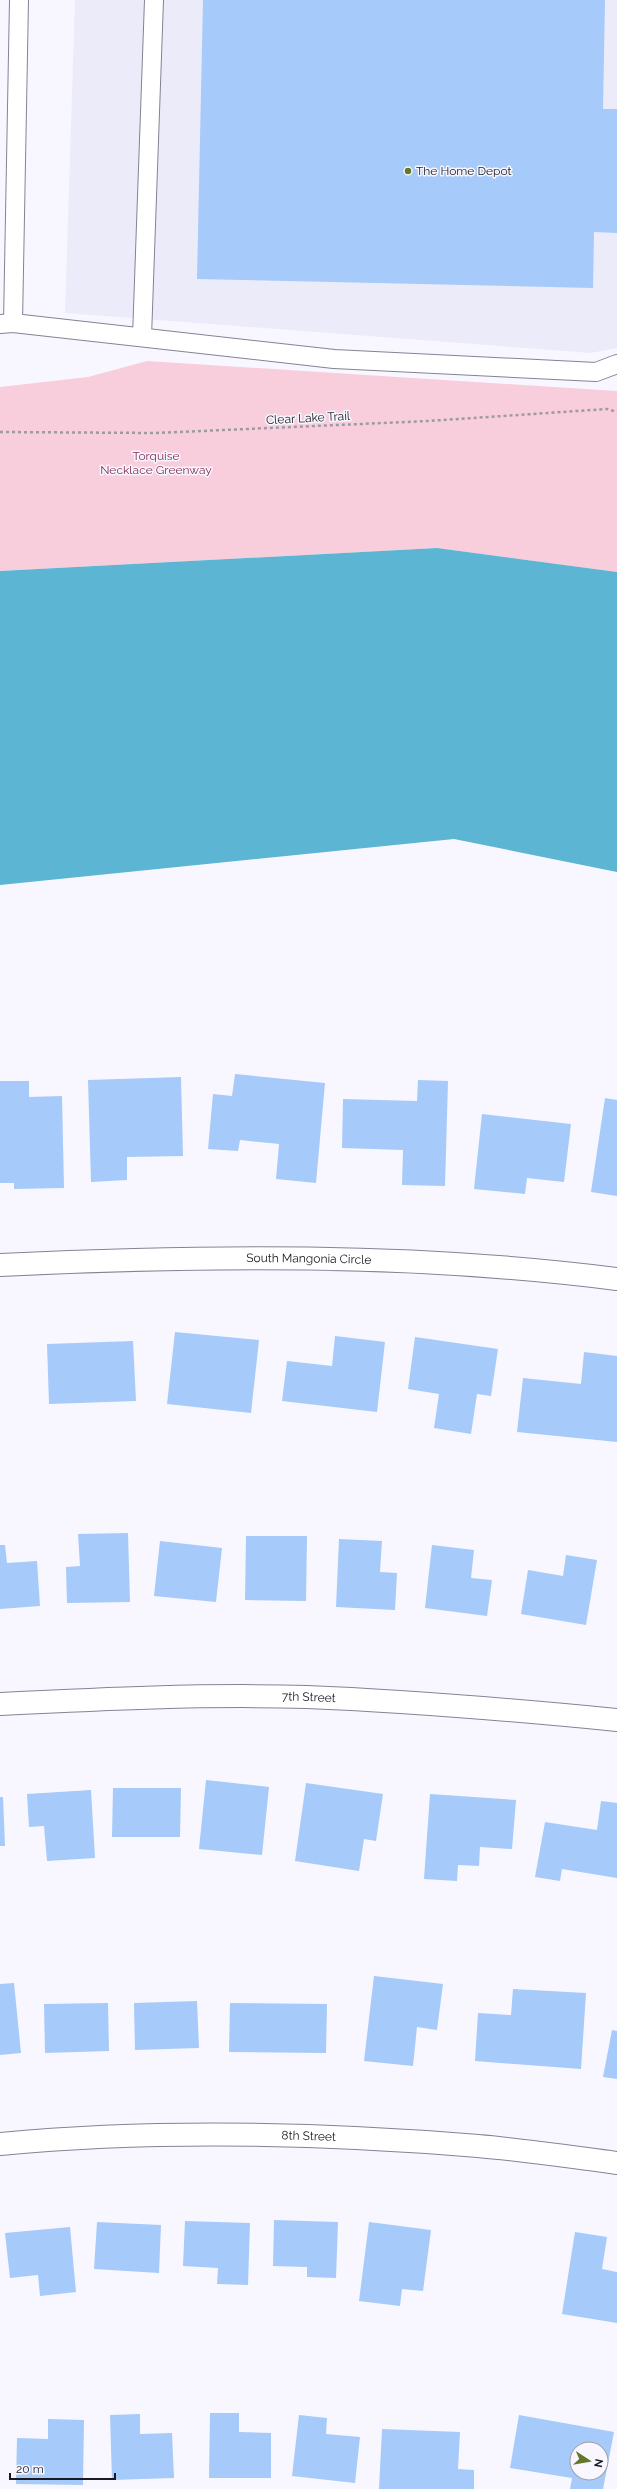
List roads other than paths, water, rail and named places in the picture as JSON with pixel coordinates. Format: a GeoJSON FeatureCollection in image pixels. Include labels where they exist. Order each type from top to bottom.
{"type":"FeatureCollection","features":[{"type":"Feature","properties":{"kind":"street","name":"South Mangonia Circle"},"geometry":{"type":"LineString","coordinates":[[0,1265],[125,1259],[300,1258],[474,1266],[617,1279]]}},
{"type":"Feature","properties":{"kind":"street","name":"7th Street"},"geometry":{"type":"LineString","coordinates":[[0,1704],[142,1697],[306,1697],[470,1705],[617,1720]]}},
{"type":"Feature","properties":{"kind":"street","name":"8th Street"},"geometry":{"type":"LineString","coordinates":[[0,2144],[174,2135],[326,2137],[479,2146],[617,2163]]}},
{"type":"Feature","properties":{"kind":"lane"},"geometry":{"type":"LineString","coordinates":[[19,0],[6,324],[142,337],[334,359],[596,372],[617,364]]}},
{"type":"Feature","properties":{"kind":"lane"},"geometry":{"type":"LineString","coordinates":[[142,337],[154,0]]}},
{"type":"Feature","properties":{"kind":"water"},"geometry":{"type":"Polygon","coordinates":[[[437,548],[617,572],[617,872],[454,839],[0,885],[0,571],[437,548]]]}},
{"type":"Feature","properties":{"kind":"place","name":"The Home Depot"},"geometry":{"type":"Point","coordinates":[408,171]}},
{"type":"Feature","properties":{"kind":"park label","name":"Torquise Necklace Greenway"},"geometry":{"type":"Point","coordinates":[156,463]}}]}
